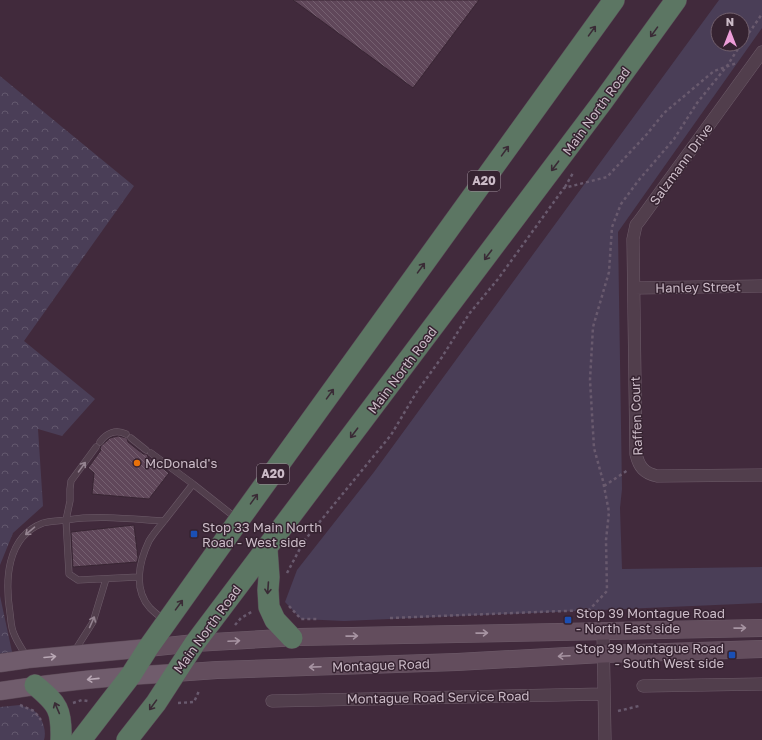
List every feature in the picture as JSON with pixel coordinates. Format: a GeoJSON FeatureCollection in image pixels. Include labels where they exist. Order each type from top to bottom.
{"type":"FeatureCollection","features":[{"type":"Feature","properties":{"kind":"highway","name":"A20"},"geometry":{"type":"LineString","coordinates":[[81,740],[132,675],[166,622],[614,0]]}},
{"type":"Feature","properties":{"kind":"highway","name":"Main North Road"},"geometry":{"type":"LineString","coordinates":[[128,740],[156,703],[195,643],[599,107],[676,0]]}},
{"type":"Feature","properties":{"kind":"highway"},"geometry":{"type":"LineString","coordinates":[[267,549],[269,607],[275,620],[292,638]]}},
{"type":"Feature","properties":{"kind":"highway"},"geometry":{"type":"LineString","coordinates":[[35,685],[51,698],[58,708],[61,740]]}},
{"type":"Feature","properties":{"kind":"main road"},"geometry":{"type":"LineString","coordinates":[[0,663],[195,643],[292,638],[762,628]]}},
{"type":"Feature","properties":{"kind":"main road","name":"Montague Road"},"geometry":{"type":"LineString","coordinates":[[0,691],[35,685],[132,675],[225,669],[456,662],[603,654],[762,649]]}},
{"type":"Feature","properties":{"kind":"street","name":"Salzmann Drive"},"geometry":{"type":"LineString","coordinates":[[634,288],[633,239],[636,225],[760,54]]}},
{"type":"Feature","properties":{"kind":"street","name":"Hanley Street"},"geometry":{"type":"LineString","coordinates":[[634,288],[762,286]]}},
{"type":"Feature","properties":{"kind":"street","name":"Raffen Court"},"geometry":{"type":"LineString","coordinates":[[634,288],[636,454],[638,464],[642,470],[649,475],[657,476],[762,475]]}},
{"type":"Feature","properties":{"kind":"street"},"geometry":{"type":"LineString","coordinates":[[603,631],[605,740]]}},
{"type":"Feature","properties":{"kind":"street"},"geometry":{"type":"LineString","coordinates":[[643,686],[762,684]]}},
{"type":"Feature","properties":{"kind":"street","name":"Montague Road Service Road"},"geometry":{"type":"LineString","coordinates":[[272,701],[604,694]]}},
{"type":"Feature","properties":{"kind":"lane"},"geometry":{"type":"LineString","coordinates":[[138,577],[78,580],[69,574],[66,520],[70,501],[71,481],[107,434],[120,432],[128,436],[239,520]]}},
{"type":"Feature","properties":{"kind":"lane"},"geometry":{"type":"LineString","coordinates":[[166,622],[149,607],[141,591],[138,577],[142,560],[150,540],[193,484]]}},
{"type":"Feature","properties":{"kind":"lane"},"geometry":{"type":"LineString","coordinates":[[28,659],[14,634],[7,596],[7,576],[10,562],[23,538],[32,529],[43,523],[66,520],[97,517],[164,521]]}},
{"type":"Feature","properties":{"kind":"lane"},"geometry":{"type":"LineString","coordinates":[[72,655],[93,622],[106,579]]}},
{"type":"Feature","properties":{"kind":"path"},"geometry":{"type":"LineString","coordinates":[[750,31],[762,14]]}},
{"type":"Feature","properties":{"kind":"path"},"geometry":{"type":"LineString","coordinates":[[383,618],[589,610],[607,591],[606,540],[609,512],[594,448],[590,380],[593,327],[609,272],[612,227],[622,204],[638,181],[674,139],[697,103],[727,66],[736,52]]}},
{"type":"Feature","properties":{"kind":"path"},"geometry":{"type":"LineString","coordinates":[[564,188],[607,177],[647,134],[664,113],[714,71],[760,54]]}},
{"type":"Feature","properties":{"kind":"path"},"geometry":{"type":"LineString","coordinates":[[286,574],[304,541],[391,435],[416,393],[470,314],[503,273],[564,188],[574,170]]}},
{"type":"Feature","properties":{"kind":"path"},"geometry":{"type":"LineString","coordinates":[[604,486],[631,467]]}},
{"type":"Feature","properties":{"kind":"path"},"geometry":{"type":"LineString","coordinates":[[286,602],[301,619],[322,620]]}},
{"type":"Feature","properties":{"kind":"path"},"geometry":{"type":"LineString","coordinates":[[232,628],[241,618],[257,609]]}},
{"type":"Feature","properties":{"kind":"path"},"geometry":{"type":"LineString","coordinates":[[177,703],[194,702],[200,691]]}},
{"type":"Feature","properties":{"kind":"path"},"geometry":{"type":"LineString","coordinates":[[71,704],[82,700],[88,701]]}},
{"type":"Feature","properties":{"kind":"path"},"geometry":{"type":"LineString","coordinates":[[14,706],[20,705],[34,711],[42,720]]}},
{"type":"Feature","properties":{"kind":"path"},"geometry":{"type":"LineString","coordinates":[[615,711],[640,706]]}},
{"type":"Feature","properties":{"kind":"green space"},"geometry":{"type":"Polygon","coordinates":[[[719,0],[762,0],[762,28],[750,45],[750,12],[710,12],[719,0]]]}},
{"type":"Feature","properties":{"kind":"green space"},"geometry":{"type":"Polygon","coordinates":[[[710,12],[710,52],[745,52],[618,232],[622,489],[620,508],[622,569],[762,567],[762,603],[344,621],[301,619],[285,602],[297,570],[374,472],[710,12]]]}},
{"type":"Feature","properties":{"kind":"green space"},"geometry":{"type":"Polygon","coordinates":[[[0,76],[134,186],[24,341],[95,399],[62,436],[38,429],[43,506],[13,533],[0,565],[0,76]]]}},
{"type":"Feature","properties":{"kind":"green space"},"geometry":{"type":"Polygon","coordinates":[[[0,596],[14,661],[0,663],[0,596]]]}},
{"type":"Feature","properties":{"kind":"green space"},"geometry":{"type":"Polygon","coordinates":[[[20,705],[33,710],[39,716],[45,732],[44,740],[0,740],[0,707],[20,705]]]}},
{"type":"Feature","properties":{"kind":"building"},"geometry":{"type":"Polygon","coordinates":[[[293,0],[479,0],[413,88],[293,0]]]}},
{"type":"Feature","properties":{"kind":"building","name":"McDonald's"},"geometry":{"type":"Polygon","coordinates":[[[118,436],[127,438],[128,442],[143,454],[147,454],[148,457],[169,473],[149,499],[92,494],[94,473],[88,468],[101,450],[101,446],[110,438],[118,436]]]}},
{"type":"Feature","properties":{"kind":"building"},"geometry":{"type":"Polygon","coordinates":[[[134,525],[138,558],[137,562],[73,567],[71,532],[134,525]]]}},
{"type":"Feature","properties":{"kind":"place","name":"McDonald's"},"geometry":{"type":"Point","coordinates":[137,463]}},
{"type":"Feature","properties":{"kind":"place","name":"Stop 33 Main North Road - West side"},"geometry":{"type":"Point","coordinates":[194,534]}},
{"type":"Feature","properties":{"kind":"place","name":"Stop 39 Montague Road - North East side"},"geometry":{"type":"Point","coordinates":[568,620]}},
{"type":"Feature","properties":{"kind":"place","name":"Stop 39 Montague Road - South West side"},"geometry":{"type":"Point","coordinates":[732,655]}}]}
